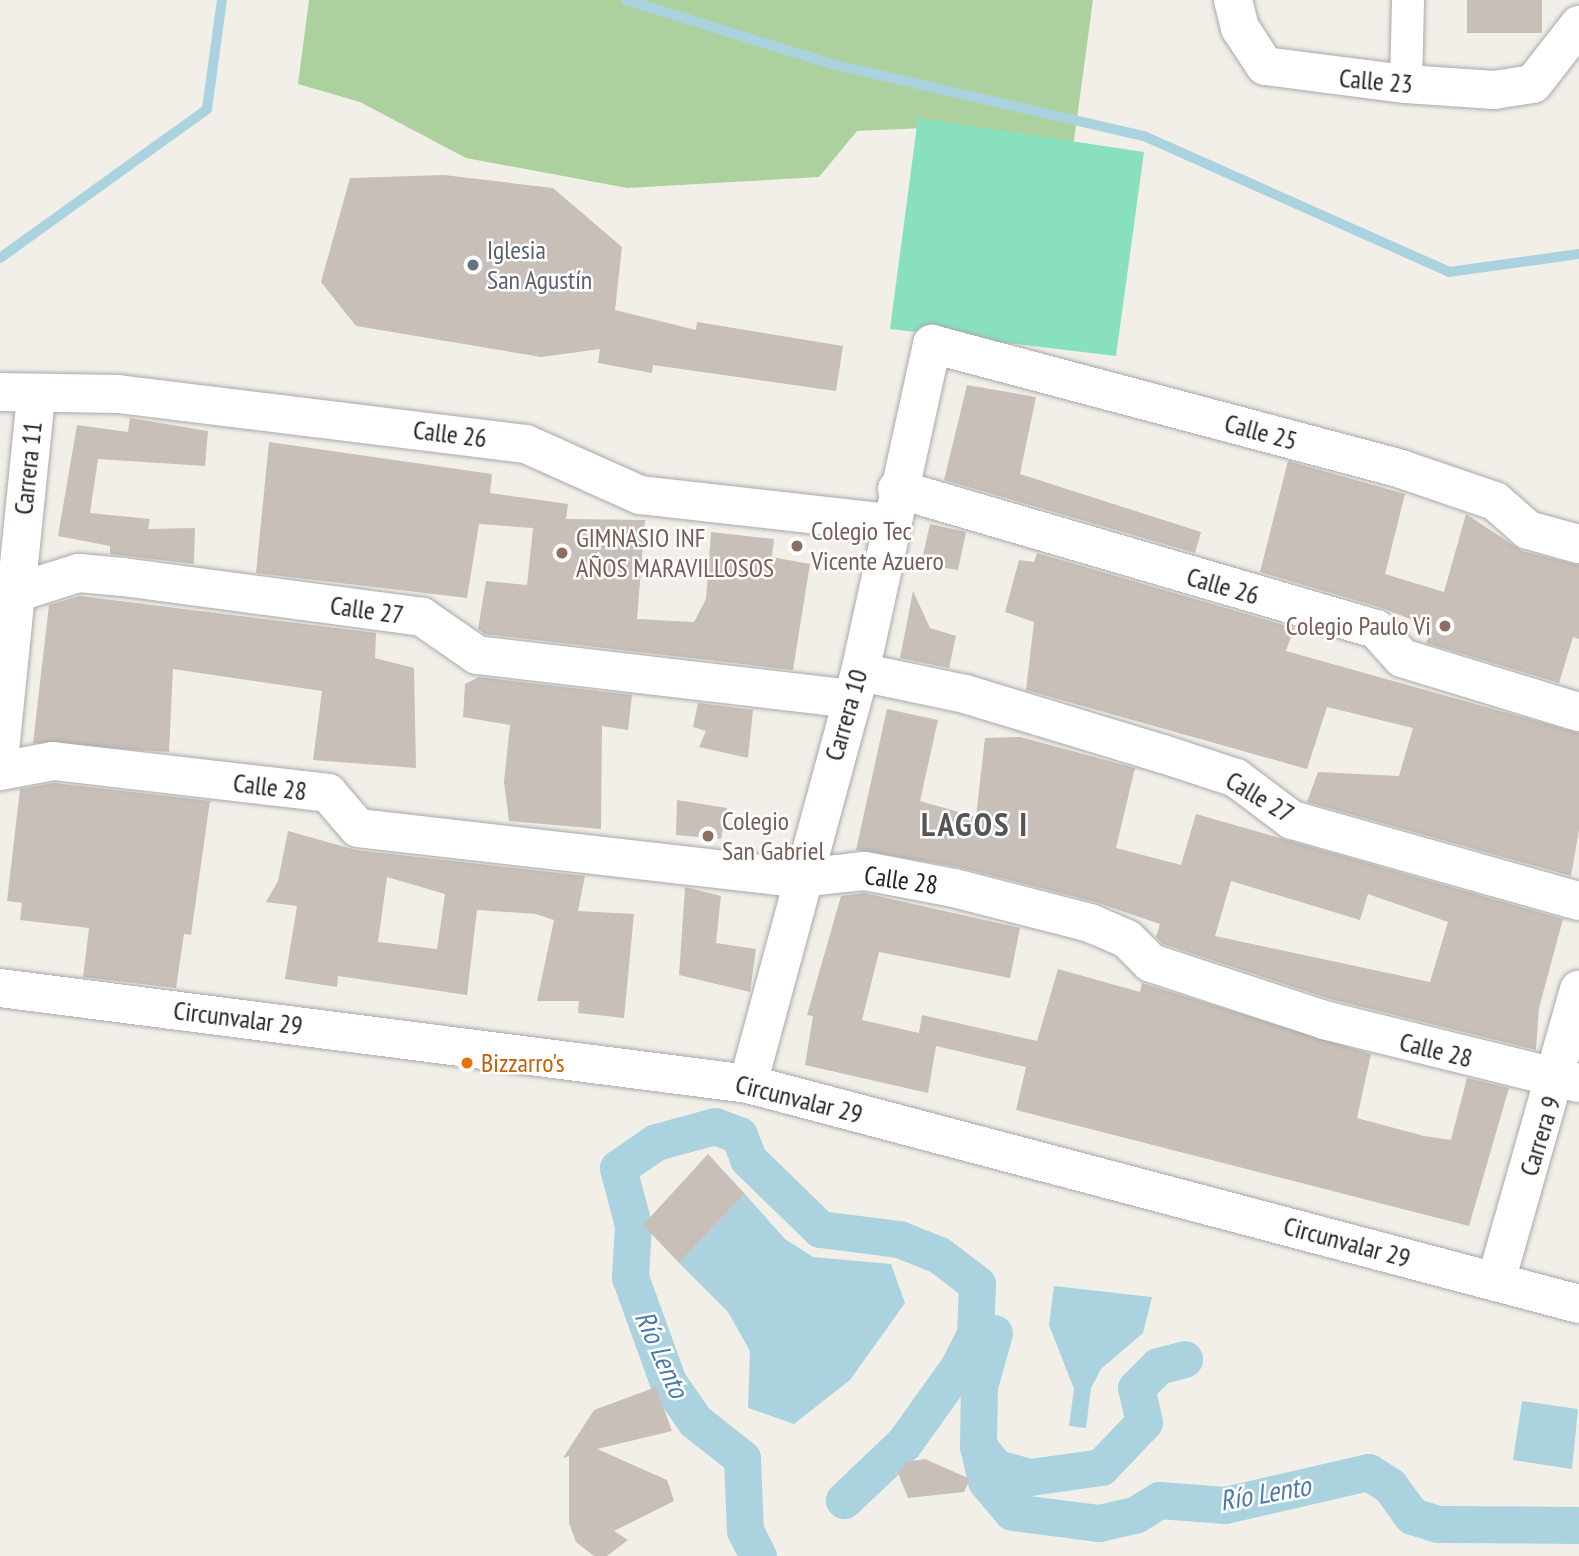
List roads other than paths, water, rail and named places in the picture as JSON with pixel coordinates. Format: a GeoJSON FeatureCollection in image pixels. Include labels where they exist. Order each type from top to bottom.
{"type":"FeatureCollection","features":[{"type":"Feature","properties":{"kind":"street"},"geometry":{"type":"LineString","coordinates":[[1406,84],[1408,0]]}},
{"type":"Feature","properties":{"kind":"street","name":"Calle 23"},"geometry":{"type":"LineString","coordinates":[[1236,14],[1265,66],[1406,84],[1494,90],[1532,84],[1579,26]]}},
{"type":"Feature","properties":{"kind":"street","name":"Carrera 10"},"geometry":{"type":"LineString","coordinates":[[748,1084],[799,878],[855,685],[893,506],[932,344]]}},
{"type":"Feature","properties":{"kind":"street","name":"Calle 25"},"geometry":{"type":"LineString","coordinates":[[932,344],[1401,469],[1495,502],[1528,530],[1579,544]]}},
{"type":"Feature","properties":{"kind":"street","name":"Calle 26"},"geometry":{"type":"LineString","coordinates":[[18,394],[118,394],[526,444],[640,495],[893,506],[1376,629],[1402,658],[1579,712]]}},
{"type":"Feature","properties":{"kind":"street","name":"Carrera 11"},"geometry":{"type":"LineString","coordinates":[[0,751],[18,394]]}},
{"type":"Feature","properties":{"kind":"street","name":"Calle 27"},"geometry":{"type":"LineString","coordinates":[[7,592],[79,573],[123,577],[422,617],[477,655],[965,694],[1236,778],[1292,820],[1579,901]]}},
{"type":"Feature","properties":{"kind":"street","name":"Calle 28"},"geometry":{"type":"LineString","coordinates":[[0,771],[54,761],[328,793],[358,828],[799,878],[865,872],[1077,920],[1127,939],[1151,963],[1324,1020],[1568,1081]]}},
{"type":"Feature","properties":{"kind":"street","name":"Circunvalar 29"},"geometry":{"type":"LineString","coordinates":[[0,988],[748,1084],[1579,1304]]}},
{"type":"Feature","properties":{"kind":"street","name":"Carrera 9"},"geometry":{"type":"LineString","coordinates":[[1496,1281],[1568,1081],[1579,990]]}},
{"type":"Feature","properties":{"kind":"water"},"geometry":{"type":"Polygon","coordinates":[[[745,1194],[785,1239],[813,1257],[891,1264],[905,1303],[850,1380],[794,1424],[748,1408],[750,1351],[728,1312],[679,1263],[745,1194]]]}},
{"type":"Feature","properties":{"kind":"water"},"geometry":{"type":"Polygon","coordinates":[[[1054,1286],[1152,1297],[1143,1333],[1101,1369],[1091,1388],[1086,1428],[1069,1426],[1074,1389],[1049,1325],[1054,1286]]]}},
{"type":"Feature","properties":{"kind":"water"},"geometry":{"type":"Polygon","coordinates":[[[1522,1401],[1578,1409],[1572,1469],[1513,1460],[1522,1401]]]}},
{"type":"Feature","properties":{"kind":"waterway"},"geometry":{"type":"LineString","coordinates":[[0,258],[207,109],[222,0]]}},
{"type":"Feature","properties":{"kind":"waterway"},"geometry":{"type":"LineString","coordinates":[[626,0],[831,64],[1144,136],[1449,272],[1579,254]]}},
{"type":"Feature","properties":{"kind":"waterway"},"geometry":{"type":"LineString","coordinates":[[758,1556],[745,1531],[742,1458],[695,1421],[668,1382],[630,1277],[633,1225],[618,1168],[656,1142],[715,1126],[739,1135],[748,1159],[820,1229],[899,1239],[939,1255],[977,1284],[975,1334],[959,1366],[904,1443],[844,1500]]}},
{"type":"Feature","properties":{"kind":"waterway"},"geometry":{"type":"LineString","coordinates":[[994,1333],[979,1386],[978,1446],[996,1468],[1030,1477],[1101,1467],[1144,1422],[1136,1388],[1158,1366],[1184,1359]]}},
{"type":"Feature","properties":{"kind":"waterway","name":"Río Lento"},"geometry":{"type":"LineString","coordinates":[[978,1446],[986,1481],[1012,1512],[1099,1523],[1135,1515],[1159,1500],[1225,1505],[1368,1472],[1390,1486],[1412,1516],[1439,1524],[1579,1525]]}},
{"type":"Feature","properties":{"kind":"place","name":"Iglesia San Agustín"},"geometry":{"type":"Point","coordinates":[473,265]}},
{"type":"Feature","properties":{"kind":"place","name":"Colegio Tec Vicente Azuero"},"geometry":{"type":"Point","coordinates":[797,546]}},
{"type":"Feature","properties":{"kind":"place","name":"GIMNASIO INF AÑOS MARAVILLOSOS"},"geometry":{"type":"Point","coordinates":[562,553]}},
{"type":"Feature","properties":{"kind":"place","name":"Colegio Paulo Vi"},"geometry":{"type":"Point","coordinates":[1445,626]}},
{"type":"Feature","properties":{"kind":"place","name":"Colegio San Gabriel"},"geometry":{"type":"Point","coordinates":[708,836]}},
{"type":"Feature","properties":{"kind":"place","name":"Bizzarro's"},"geometry":{"type":"Point","coordinates":[467,1063]}},
{"type":"Feature","properties":{"kind":"district","name":"LAGOS I"},"geometry":{"type":"Point","coordinates":[975,824]}}]}
